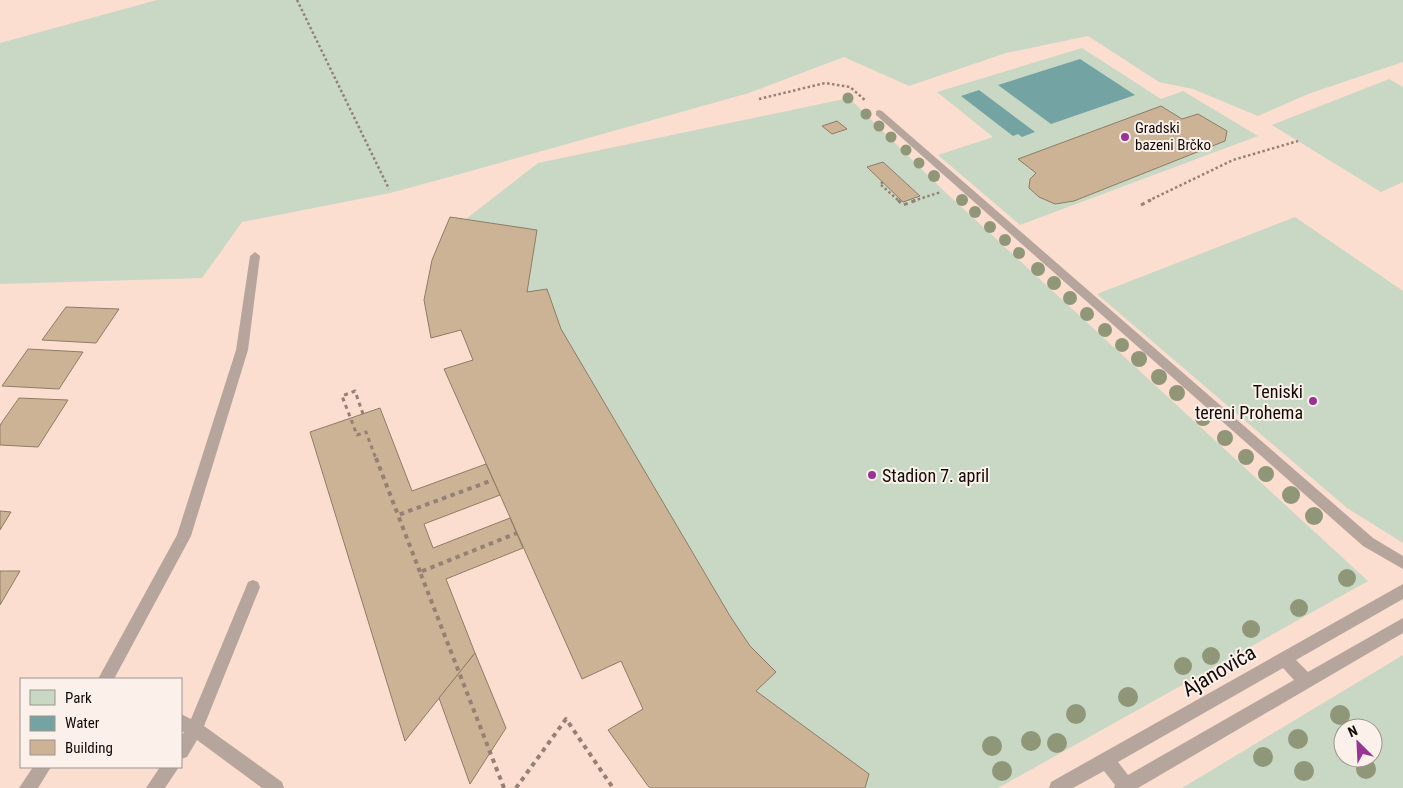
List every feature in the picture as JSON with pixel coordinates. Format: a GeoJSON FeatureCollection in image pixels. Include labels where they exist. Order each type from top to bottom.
{"type":"FeatureCollection","features":[{"type":"Feature","properties":{"kind":"lane"},"geometry":{"type":"LineString","coordinates":[[879,113],[1368,542],[1403,564]]}},
{"type":"Feature","properties":{"kind":"lane"},"geometry":{"type":"LineString","coordinates":[[107,678],[184,536],[242,350],[255,256]]}},
{"type":"Feature","properties":{"kind":"lane"},"geometry":{"type":"LineString","coordinates":[[182,747],[188,726],[253,587]]}},
{"type":"Feature","properties":{"kind":"lane","name":"Ajanovića"},"geometry":{"type":"LineString","coordinates":[[1057,788],[1403,591]]}},
{"type":"Feature","properties":{"kind":"lane"},"geometry":{"type":"LineString","coordinates":[[1106,760],[1124,787],[1403,625]]}},
{"type":"Feature","properties":{"kind":"lane"},"geometry":{"type":"LineString","coordinates":[[1284,658],[1306,681]]}},
{"type":"Feature","properties":{"kind":"lane"},"geometry":{"type":"LineString","coordinates":[[188,726],[276,788]]}},
{"type":"Feature","properties":{"kind":"lane"},"geometry":{"type":"LineString","coordinates":[[27,788],[41,768]]}},
{"type":"Feature","properties":{"kind":"lane"},"geometry":{"type":"LineString","coordinates":[[154,788],[170,768]]}},
{"type":"Feature","properties":{"kind":"path"},"geometry":{"type":"LineString","coordinates":[[297,0],[389,189]]}},
{"type":"Feature","properties":{"kind":"path"},"geometry":{"type":"LineString","coordinates":[[759,99],[825,83],[850,87],[879,113]]}},
{"type":"Feature","properties":{"kind":"path"},"geometry":{"type":"LineString","coordinates":[[1141,205],[1190,179],[1233,160],[1298,141]]}},
{"type":"Feature","properties":{"kind":"path"},"geometry":{"type":"LineString","coordinates":[[883,182],[880,184],[903,205],[960,185]]}},
{"type":"Feature","properties":{"kind":"path"},"geometry":{"type":"LineString","coordinates":[[363,414],[355,391],[342,396],[357,435],[366,432],[504,788]]}},
{"type":"Feature","properties":{"kind":"path"},"geometry":{"type":"LineString","coordinates":[[398,515],[493,480]]}},
{"type":"Feature","properties":{"kind":"path"},"geometry":{"type":"LineString","coordinates":[[420,572],[517,533]]}},
{"type":"Feature","properties":{"kind":"path"},"geometry":{"type":"LineString","coordinates":[[516,788],[566,719],[614,788]]}},
{"type":"Feature","properties":{"kind":"green space"},"geometry":{"type":"Polygon","coordinates":[[[157,0],[1403,0],[1403,62],[1308,94],[1258,116],[1193,89],[1159,82],[1088,36],[1006,53],[909,86],[844,57],[749,93],[453,176],[390,193],[242,222],[202,278],[0,284],[0,43],[157,0]]]}},
{"type":"Feature","properties":{"kind":"green space","name":"Gradski bazeni Brčko"},"geometry":{"type":"Polygon","coordinates":[[[1082,48],[1161,99],[1183,91],[1258,136],[1020,225],[938,155],[993,137],[937,92],[1082,48]]]}},
{"type":"Feature","properties":{"kind":"green space"},"geometry":{"type":"Polygon","coordinates":[[[1389,79],[1403,87],[1403,182],[1381,192],[1272,125],[1389,79]]]}},
{"type":"Feature","properties":{"kind":"green space","name":"Stadion 7. april"},"geometry":{"type":"Polygon","coordinates":[[[849,98],[944,191],[1368,581],[998,788],[650,788],[608,730],[643,709],[621,661],[582,679],[444,369],[473,360],[461,330],[431,338],[424,300],[432,260],[450,217],[466,219],[538,163],[849,98]]]}},
{"type":"Feature","properties":{"kind":"green space","name":"Teniski tereni Prohema"},"geometry":{"type":"Polygon","coordinates":[[[1295,217],[1403,291],[1403,543],[1347,508],[1097,294],[1295,217]]]}},
{"type":"Feature","properties":{"kind":"green space"},"geometry":{"type":"Polygon","coordinates":[[[1403,655],[1403,788],[1182,788],[1403,655]]]}},
{"type":"Feature","properties":{"kind":"water"},"geometry":{"type":"Polygon","coordinates":[[[1080,59],[1135,95],[1051,124],[998,85],[1080,59]]]}},
{"type":"Feature","properties":{"kind":"water"},"geometry":{"type":"Polygon","coordinates":[[[979,90],[1035,132],[1022,137],[1018,134],[1013,136],[961,96],[979,90]]]}},
{"type":"Feature","properties":{"kind":"building"},"geometry":{"type":"Polygon","coordinates":[[[1161,106],[1182,119],[1198,114],[1227,131],[1225,141],[1074,201],[1055,204],[1039,197],[1029,188],[1030,179],[1036,173],[1018,159],[1161,106]]]}},
{"type":"Feature","properties":{"kind":"building"},"geometry":{"type":"Polygon","coordinates":[[[837,121],[847,129],[832,134],[822,126],[837,121]]]}},
{"type":"Feature","properties":{"kind":"building"},"geometry":{"type":"Polygon","coordinates":[[[883,162],[920,196],[903,202],[867,167],[883,162]]]}},
{"type":"Feature","properties":{"kind":"building"},"geometry":{"type":"Polygon","coordinates":[[[450,217],[537,230],[527,292],[547,289],[561,329],[730,616],[750,646],[776,672],[756,691],[869,774],[865,788],[650,788],[648,786],[608,730],[643,709],[621,661],[582,679],[444,369],[473,360],[461,330],[431,338],[424,300],[432,260],[450,217]]]}},
{"type":"Feature","properties":{"kind":"building"},"geometry":{"type":"Polygon","coordinates":[[[66,307],[119,309],[96,343],[42,340],[66,307]]]}},
{"type":"Feature","properties":{"kind":"building"},"geometry":{"type":"Polygon","coordinates":[[[28,349],[83,352],[59,389],[2,386],[28,349]]]}},
{"type":"Feature","properties":{"kind":"building"},"geometry":{"type":"Polygon","coordinates":[[[19,398],[68,400],[38,447],[0,445],[0,425],[19,398]]]}},
{"type":"Feature","properties":{"kind":"building"},"geometry":{"type":"Polygon","coordinates":[[[380,408],[412,491],[486,464],[500,495],[424,524],[433,548],[510,518],[523,548],[446,579],[475,653],[405,741],[310,432],[380,408]]]}},
{"type":"Feature","properties":{"kind":"building"},"geometry":{"type":"Polygon","coordinates":[[[0,511],[11,512],[0,530],[0,511]]]}},
{"type":"Feature","properties":{"kind":"building"},"geometry":{"type":"Polygon","coordinates":[[[0,571],[20,571],[0,605],[0,571]]]}},
{"type":"Feature","properties":{"kind":"building"},"geometry":{"type":"Polygon","coordinates":[[[475,653],[506,728],[470,784],[439,698],[475,653]]]}},
{"type":"Feature","properties":{"kind":"place","name":"Gradski bazeni Brčko"},"geometry":{"type":"Point","coordinates":[1125,137]}},
{"type":"Feature","properties":{"kind":"place","name":"Teniski tereni Prohema"},"geometry":{"type":"Point","coordinates":[1313,401]}},
{"type":"Feature","properties":{"kind":"place","name":"Stadion 7. april"},"geometry":{"type":"Point","coordinates":[872,475]}}]}
